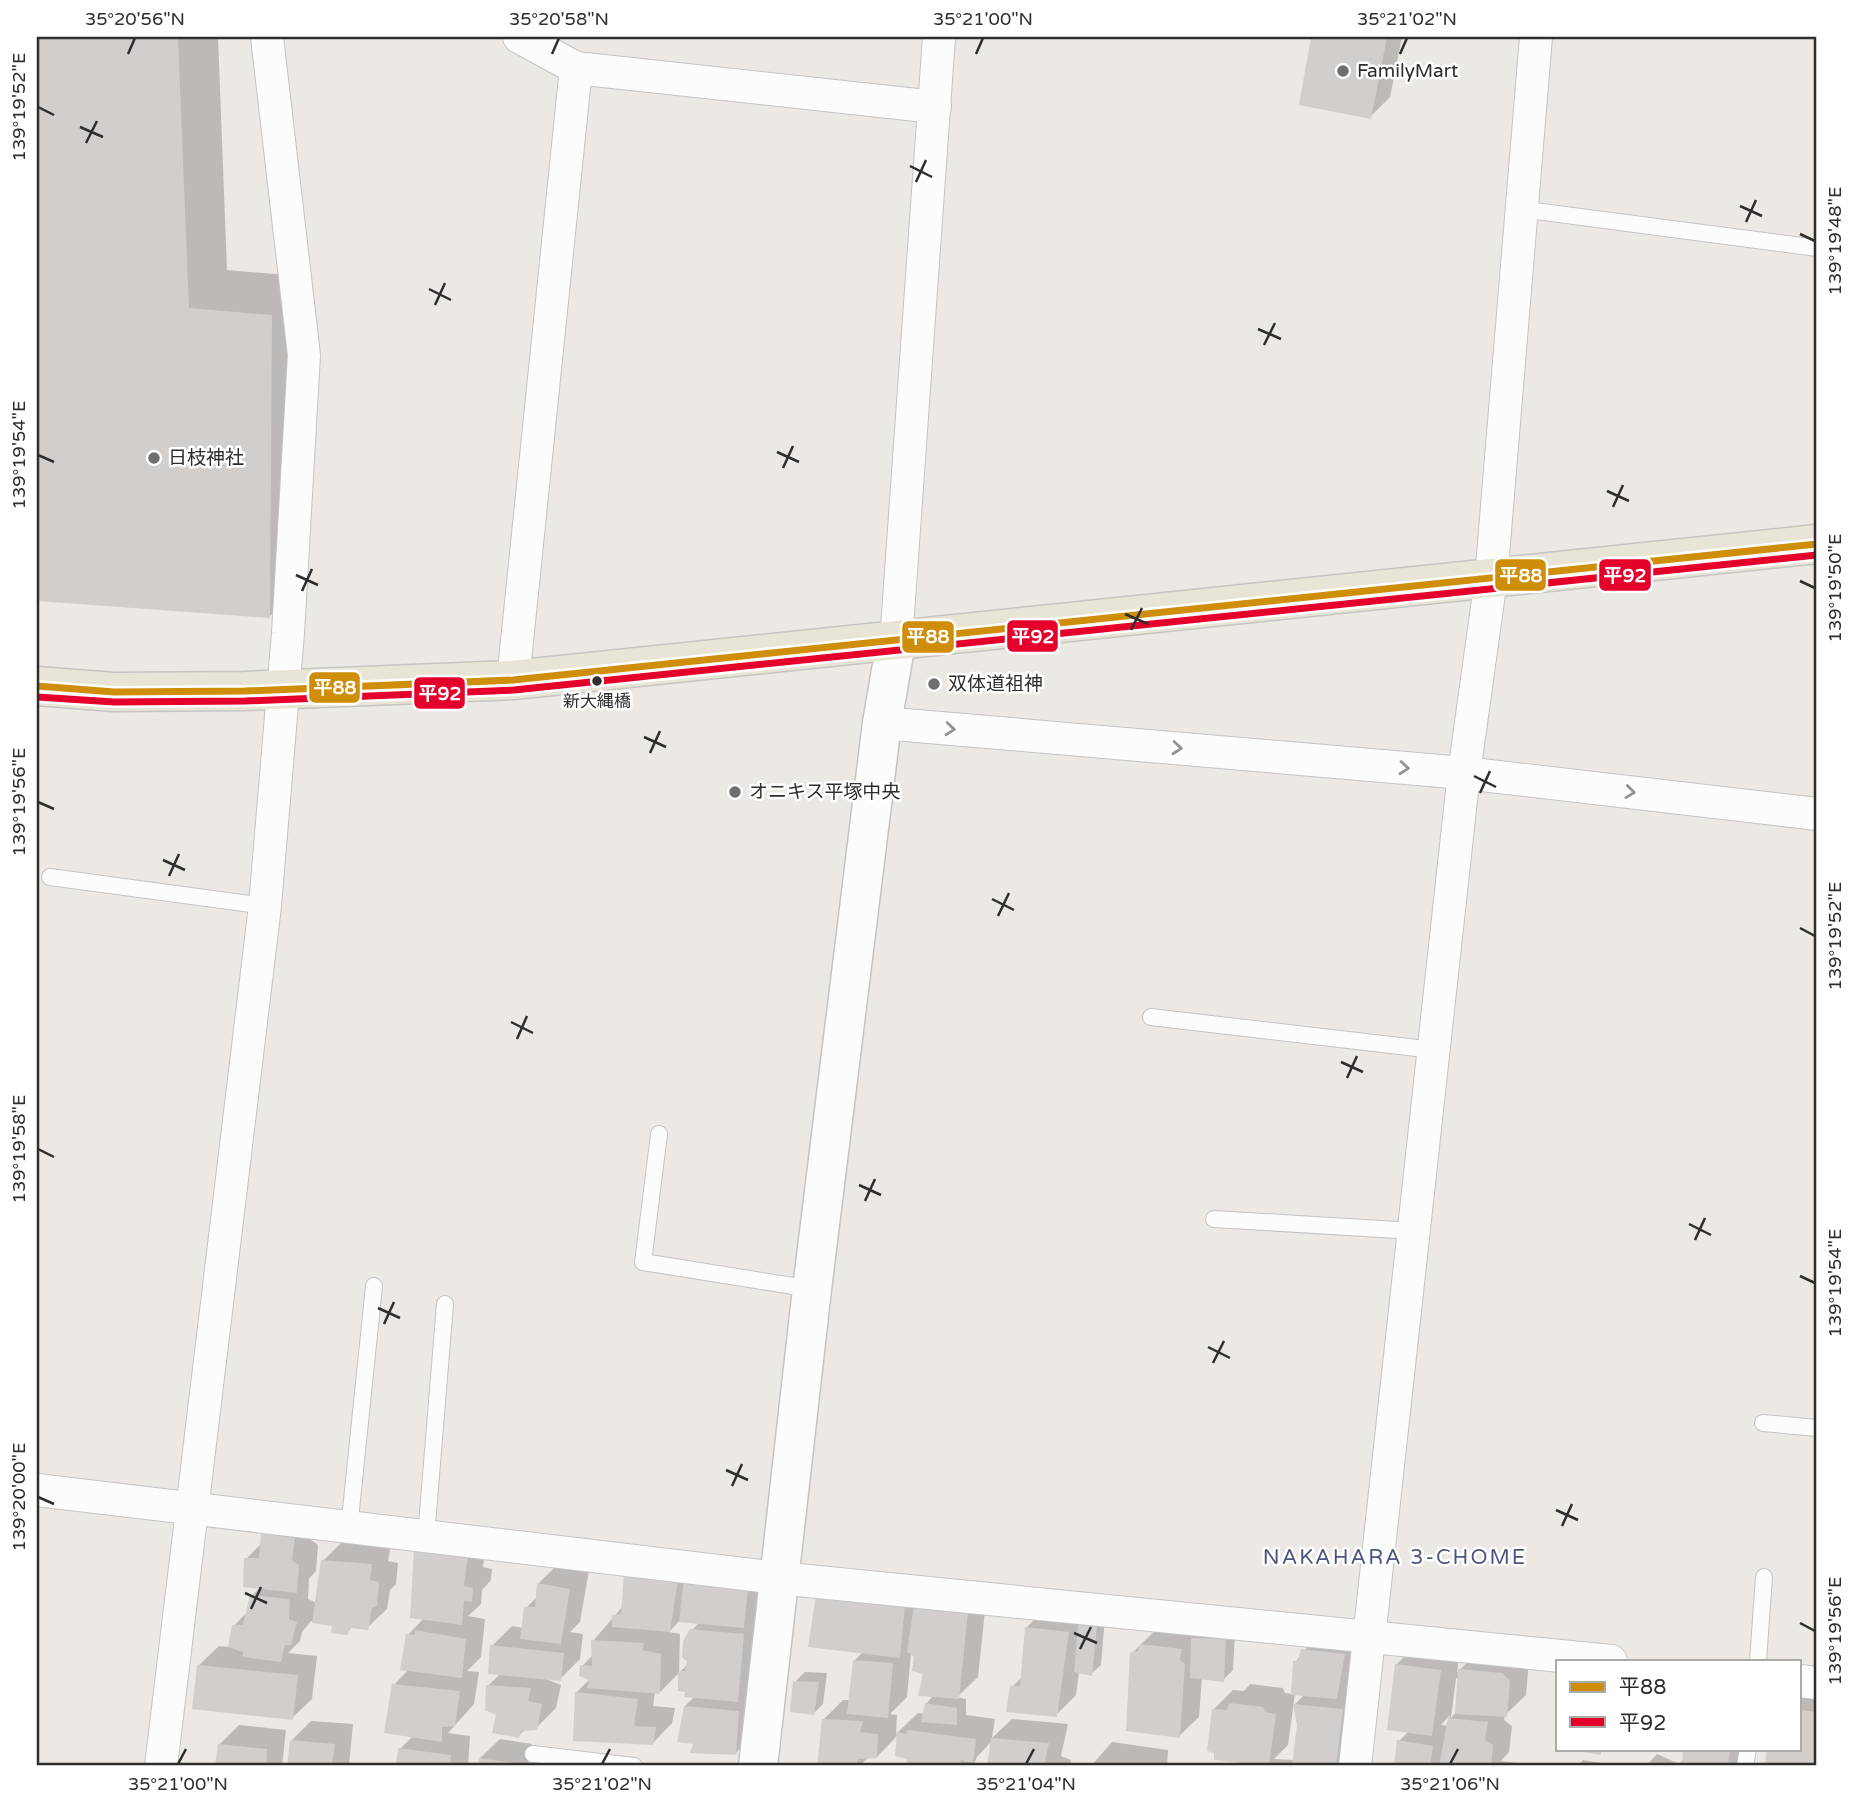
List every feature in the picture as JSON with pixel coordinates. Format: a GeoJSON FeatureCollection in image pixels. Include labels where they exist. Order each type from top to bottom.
{"type":"FeatureCollection","features":[{"type":"Feature","properties":{"kind":"main road"},"geometry":{"type":"LineString","coordinates":[[37,686],[114,692],[245,691],[513,680],[1817,544]]}},
{"type":"Feature","properties":{"kind":"street"},"geometry":{"type":"LineString","coordinates":[[161,1766],[265,906],[284,688],[304,355],[268,37]]}},
{"type":"Feature","properties":{"kind":"street"},"geometry":{"type":"LineString","coordinates":[[519,37],[576,68],[935,107]]}},
{"type":"Feature","properties":{"kind":"street"},"geometry":{"type":"LineString","coordinates":[[758,1766],[812,1289],[882,723],[896,642],[939,37]]}},
{"type":"Feature","properties":{"kind":"street"},"geometry":{"type":"LineString","coordinates":[[1355,1766],[1464,773],[1491,579],[1536,37]]}},
{"type":"Feature","properties":{"kind":"street"},"geometry":{"type":"LineString","coordinates":[[513,680],[576,68]]}},
{"type":"Feature","properties":{"kind":"street"},"geometry":{"type":"LineString","coordinates":[[882,723],[1464,773],[1817,814]]}},
{"type":"Feature","properties":{"kind":"street"},"geometry":{"type":"LineString","coordinates":[[37,1490],[778,1578],[1602,1660]]}},
{"type":"Feature","properties":{"kind":"lane"},"geometry":{"type":"LineString","coordinates":[[1520,209],[1817,248]]}},
{"type":"Feature","properties":{"kind":"lane"},"geometry":{"type":"LineString","coordinates":[[50,877],[265,906]]}},
{"type":"Feature","properties":{"kind":"lane"},"geometry":{"type":"LineString","coordinates":[[1151,1017],[1434,1050]]}},
{"type":"Feature","properties":{"kind":"lane"},"geometry":{"type":"LineString","coordinates":[[659,1135],[643,1262],[812,1289]]}},
{"type":"Feature","properties":{"kind":"lane"},"geometry":{"type":"LineString","coordinates":[[1214,1219],[1414,1231]]}},
{"type":"Feature","properties":{"kind":"lane"},"geometry":{"type":"LineString","coordinates":[[349,1529],[374,1286]]}},
{"type":"Feature","properties":{"kind":"lane"},"geometry":{"type":"LineString","coordinates":[[426,1537],[445,1304]]}},
{"type":"Feature","properties":{"kind":"lane"},"geometry":{"type":"LineString","coordinates":[[1763,1423],[1817,1428]]}},
{"type":"Feature","properties":{"kind":"lane"},"geometry":{"type":"LineString","coordinates":[[1758,1660],[1764,1577]]}},
{"type":"Feature","properties":{"kind":"lane"},"geometry":{"type":"LineString","coordinates":[[533,1754],[634,1766]]}},
{"type":"Feature","properties":{"kind":"building","name":"日枝神社"},"geometry":{"type":"Polygon","coordinates":[[[37,37],[178,37],[189,308],[272,315],[270,618],[37,601],[37,37]]]}},
{"type":"Feature","properties":{"kind":"building","name":"FamilyMart"},"geometry":{"type":"Polygon","coordinates":[[[1311,37],[1387,37],[1371,119],[1299,105],[1311,37]]]}},
{"type":"Feature","properties":{"kind":"building"},"geometry":{"type":"Polygon","coordinates":[[[261,1533],[295,1538],[292,1560],[299,1565],[297,1593],[243,1587],[244,1558],[259,1558],[261,1533]]]}},
{"type":"Feature","properties":{"kind":"building"},"geometry":{"type":"Polygon","coordinates":[[[414,1550],[468,1555],[464,1586],[473,1588],[472,1602],[464,1601],[462,1625],[410,1618],[414,1550]]]}},
{"type":"Feature","properties":{"kind":"building"},"geometry":{"type":"Polygon","coordinates":[[[321,1560],[372,1564],[370,1580],[379,1582],[377,1606],[372,1608],[368,1630],[351,1628],[347,1635],[331,1633],[332,1626],[312,1623],[321,1560]]]}},
{"type":"Feature","properties":{"kind":"building"},"geometry":{"type":"Polygon","coordinates":[[[624,1573],[678,1580],[670,1632],[612,1627],[612,1615],[621,1614],[624,1573]]]}},
{"type":"Feature","properties":{"kind":"building"},"geometry":{"type":"Polygon","coordinates":[[[684,1578],[748,1588],[744,1628],[679,1622],[684,1578]]]}},
{"type":"Feature","properties":{"kind":"building"},"geometry":{"type":"Polygon","coordinates":[[[537,1583],[570,1589],[561,1644],[520,1639],[524,1607],[535,1607],[537,1583]]]}},
{"type":"Feature","properties":{"kind":"building"},"geometry":{"type":"Polygon","coordinates":[[[250,1595],[290,1599],[289,1619],[297,1622],[291,1645],[285,1645],[281,1662],[243,1657],[243,1652],[228,1647],[232,1625],[243,1625],[250,1595]]]}},
{"type":"Feature","properties":{"kind":"building"},"geometry":{"type":"Polygon","coordinates":[[[816,1595],[905,1604],[900,1658],[808,1647],[816,1595]]]}},
{"type":"Feature","properties":{"kind":"building"},"geometry":{"type":"Polygon","coordinates":[[[914,1605],[968,1612],[959,1699],[918,1696],[923,1674],[912,1671],[914,1657],[907,1652],[914,1605]]]}},
{"type":"Feature","properties":{"kind":"building"},"geometry":{"type":"Polygon","coordinates":[[[1078,1624],[1097,1627],[1092,1676],[1074,1672],[1078,1624]]]}},
{"type":"Feature","properties":{"kind":"building"},"geometry":{"type":"Polygon","coordinates":[[[1025,1627],[1069,1632],[1057,1717],[1006,1712],[1010,1686],[1020,1686],[1025,1627]]]}},
{"type":"Feature","properties":{"kind":"building"},"geometry":{"type":"Polygon","coordinates":[[[690,1629],[744,1634],[738,1702],[684,1697],[685,1692],[678,1691],[678,1671],[685,1671],[687,1661],[682,1658],[683,1641],[690,1629]]]}},
{"type":"Feature","properties":{"kind":"building"},"geometry":{"type":"Polygon","coordinates":[[[415,1630],[466,1639],[462,1678],[400,1670],[406,1634],[415,1635],[415,1630]]]}},
{"type":"Feature","properties":{"kind":"building"},"geometry":{"type":"Polygon","coordinates":[[[1191,1638],[1226,1639],[1224,1682],[1190,1678],[1191,1638]]]}},
{"type":"Feature","properties":{"kind":"building"},"geometry":{"type":"Polygon","coordinates":[[[591,1640],[644,1643],[643,1650],[661,1654],[660,1694],[587,1688],[589,1680],[579,1676],[580,1665],[592,1666],[591,1640]]]}},
{"type":"Feature","properties":{"kind":"building"},"geometry":{"type":"Polygon","coordinates":[[[1140,1644],[1182,1649],[1180,1660],[1185,1664],[1180,1738],[1126,1731],[1130,1652],[1138,1651],[1140,1644]]]}},
{"type":"Feature","properties":{"kind":"building"},"geometry":{"type":"Polygon","coordinates":[[[490,1645],[564,1653],[561,1681],[488,1674],[490,1645]]]}},
{"type":"Feature","properties":{"kind":"building"},"geometry":{"type":"Polygon","coordinates":[[[1301,1649],[1345,1654],[1337,1699],[1291,1695],[1293,1661],[1298,1660],[1301,1649]]]}},
{"type":"Feature","properties":{"kind":"building"},"geometry":{"type":"Polygon","coordinates":[[[853,1660],[893,1663],[888,1718],[847,1714],[853,1660]]]}},
{"type":"Feature","properties":{"kind":"building"},"geometry":{"type":"Polygon","coordinates":[[[1395,1664],[1441,1670],[1432,1736],[1387,1730],[1395,1664]]]}},
{"type":"Feature","properties":{"kind":"building"},"geometry":{"type":"Polygon","coordinates":[[[197,1665],[298,1675],[293,1720],[192,1709],[197,1665]]]}},
{"type":"Feature","properties":{"kind":"building"},"geometry":{"type":"Polygon","coordinates":[[[1458,1669],[1502,1673],[1510,1681],[1507,1717],[1455,1714],[1458,1669]]]}},
{"type":"Feature","properties":{"kind":"building"},"geometry":{"type":"Polygon","coordinates":[[[793,1681],[819,1682],[814,1715],[790,1712],[793,1681]]]}},
{"type":"Feature","properties":{"kind":"building"},"geometry":{"type":"Polygon","coordinates":[[[392,1684],[460,1691],[455,1726],[442,1727],[442,1742],[384,1733],[392,1684]]]}},
{"type":"Feature","properties":{"kind":"building"},"geometry":{"type":"Polygon","coordinates":[[[486,1685],[531,1688],[528,1701],[542,1704],[537,1730],[521,1731],[519,1738],[492,1733],[496,1715],[485,1710],[486,1685]]]}},
{"type":"Feature","properties":{"kind":"building"},"geometry":{"type":"Polygon","coordinates":[[[575,1692],[638,1699],[634,1726],[656,1727],[653,1745],[573,1741],[575,1692]]]}},
{"type":"Feature","properties":{"kind":"building"},"geometry":{"type":"Polygon","coordinates":[[[925,1703],[957,1708],[957,1725],[921,1722],[925,1703]]]}},
{"type":"Feature","properties":{"kind":"building"},"geometry":{"type":"Polygon","coordinates":[[[1229,1703],[1263,1707],[1265,1712],[1276,1714],[1269,1766],[1214,1760],[1214,1753],[1207,1751],[1212,1709],[1227,1710],[1229,1703]]]}},
{"type":"Feature","properties":{"kind":"building"},"geometry":{"type":"Polygon","coordinates":[[[1293,1704],[1343,1709],[1336,1766],[1292,1766],[1297,1725],[1293,1704]]]}},
{"type":"Feature","properties":{"kind":"building"},"geometry":{"type":"Polygon","coordinates":[[[684,1706],[739,1711],[736,1755],[690,1753],[693,1744],[677,1742],[684,1706]]]}},
{"type":"Feature","properties":{"kind":"building"},"geometry":{"type":"Polygon","coordinates":[[[1801,1710],[1817,1712],[1817,1766],[1765,1766],[1767,1750],[1801,1750],[1801,1710]]]}},
{"type":"Feature","properties":{"kind":"building"},"geometry":{"type":"Polygon","coordinates":[[[1448,1718],[1488,1722],[1485,1740],[1493,1745],[1491,1766],[1439,1766],[1448,1718]]]}},
{"type":"Feature","properties":{"kind":"building"},"geometry":{"type":"Polygon","coordinates":[[[822,1719],[863,1721],[860,1732],[878,1734],[877,1758],[858,1759],[856,1766],[817,1766],[822,1719]]]}},
{"type":"Feature","properties":{"kind":"building"},"geometry":{"type":"Polygon","coordinates":[[[908,1730],[976,1739],[973,1763],[961,1760],[960,1766],[906,1766],[907,1759],[895,1756],[897,1732],[906,1734],[908,1730]]]}},
{"type":"Feature","properties":{"kind":"building"},"geometry":{"type":"Polygon","coordinates":[[[991,1738],[1049,1743],[1044,1766],[987,1766],[991,1738]]]}},
{"type":"Feature","properties":{"kind":"building"},"geometry":{"type":"Polygon","coordinates":[[[290,1740],[335,1744],[332,1766],[287,1766],[290,1740]]]}},
{"type":"Feature","properties":{"kind":"building"},"geometry":{"type":"Polygon","coordinates":[[[1397,1740],[1433,1746],[1430,1766],[1394,1766],[1397,1740]]]}},
{"type":"Feature","properties":{"kind":"building"},"geometry":{"type":"Polygon","coordinates":[[[218,1744],[267,1749],[266,1766],[215,1766],[218,1744]]]}},
{"type":"Feature","properties":{"kind":"building"},"geometry":{"type":"Polygon","coordinates":[[[398,1748],[451,1755],[450,1766],[396,1766],[398,1748]]]}},
{"type":"Feature","properties":{"kind":"building"},"geometry":{"type":"Polygon","coordinates":[[[1571,1750],[1601,1750],[1601,1755],[1571,1750]]]}},
{"type":"Feature","properties":{"kind":"building"},"geometry":{"type":"Polygon","coordinates":[[[1683,1750],[1730,1750],[1728,1766],[1682,1766],[1683,1750]]]}},
{"type":"Feature","properties":{"kind":"building"},"geometry":{"type":"Polygon","coordinates":[[[479,1758],[513,1763],[513,1766],[478,1766],[479,1758]]]}},
{"type":"Feature","properties":{"kind":"transit line","name":"平88"},"geometry":{"type":"LineString","coordinates":[[37,686],[114,692],[245,691],[513,680],[1817,544]]}},
{"type":"Feature","properties":{"kind":"transit line","name":"平92"},"geometry":{"type":"LineString","coordinates":[[37,697],[114,702],[245,701],[514,690],[1817,555]]}},
{"type":"Feature","properties":{"kind":"place","name":"FamilyMart"},"geometry":{"type":"Point","coordinates":[1343,71]}},
{"type":"Feature","properties":{"kind":"place","name":"日枝神社"},"geometry":{"type":"Point","coordinates":[154,458]}},
{"type":"Feature","properties":{"kind":"place","name":"新大縄橋"},"geometry":{"type":"Point","coordinates":[597,681]}},
{"type":"Feature","properties":{"kind":"place","name":"双体道祖神"},"geometry":{"type":"Point","coordinates":[934,684]}},
{"type":"Feature","properties":{"kind":"place","name":"オニキス平塚中央"},"geometry":{"type":"Point","coordinates":[735,792]}},
{"type":"Feature","properties":{"kind":"district","name":"NAKAHARA 3-CHOME"},"geometry":{"type":"Point","coordinates":[1395,1557]}}]}
